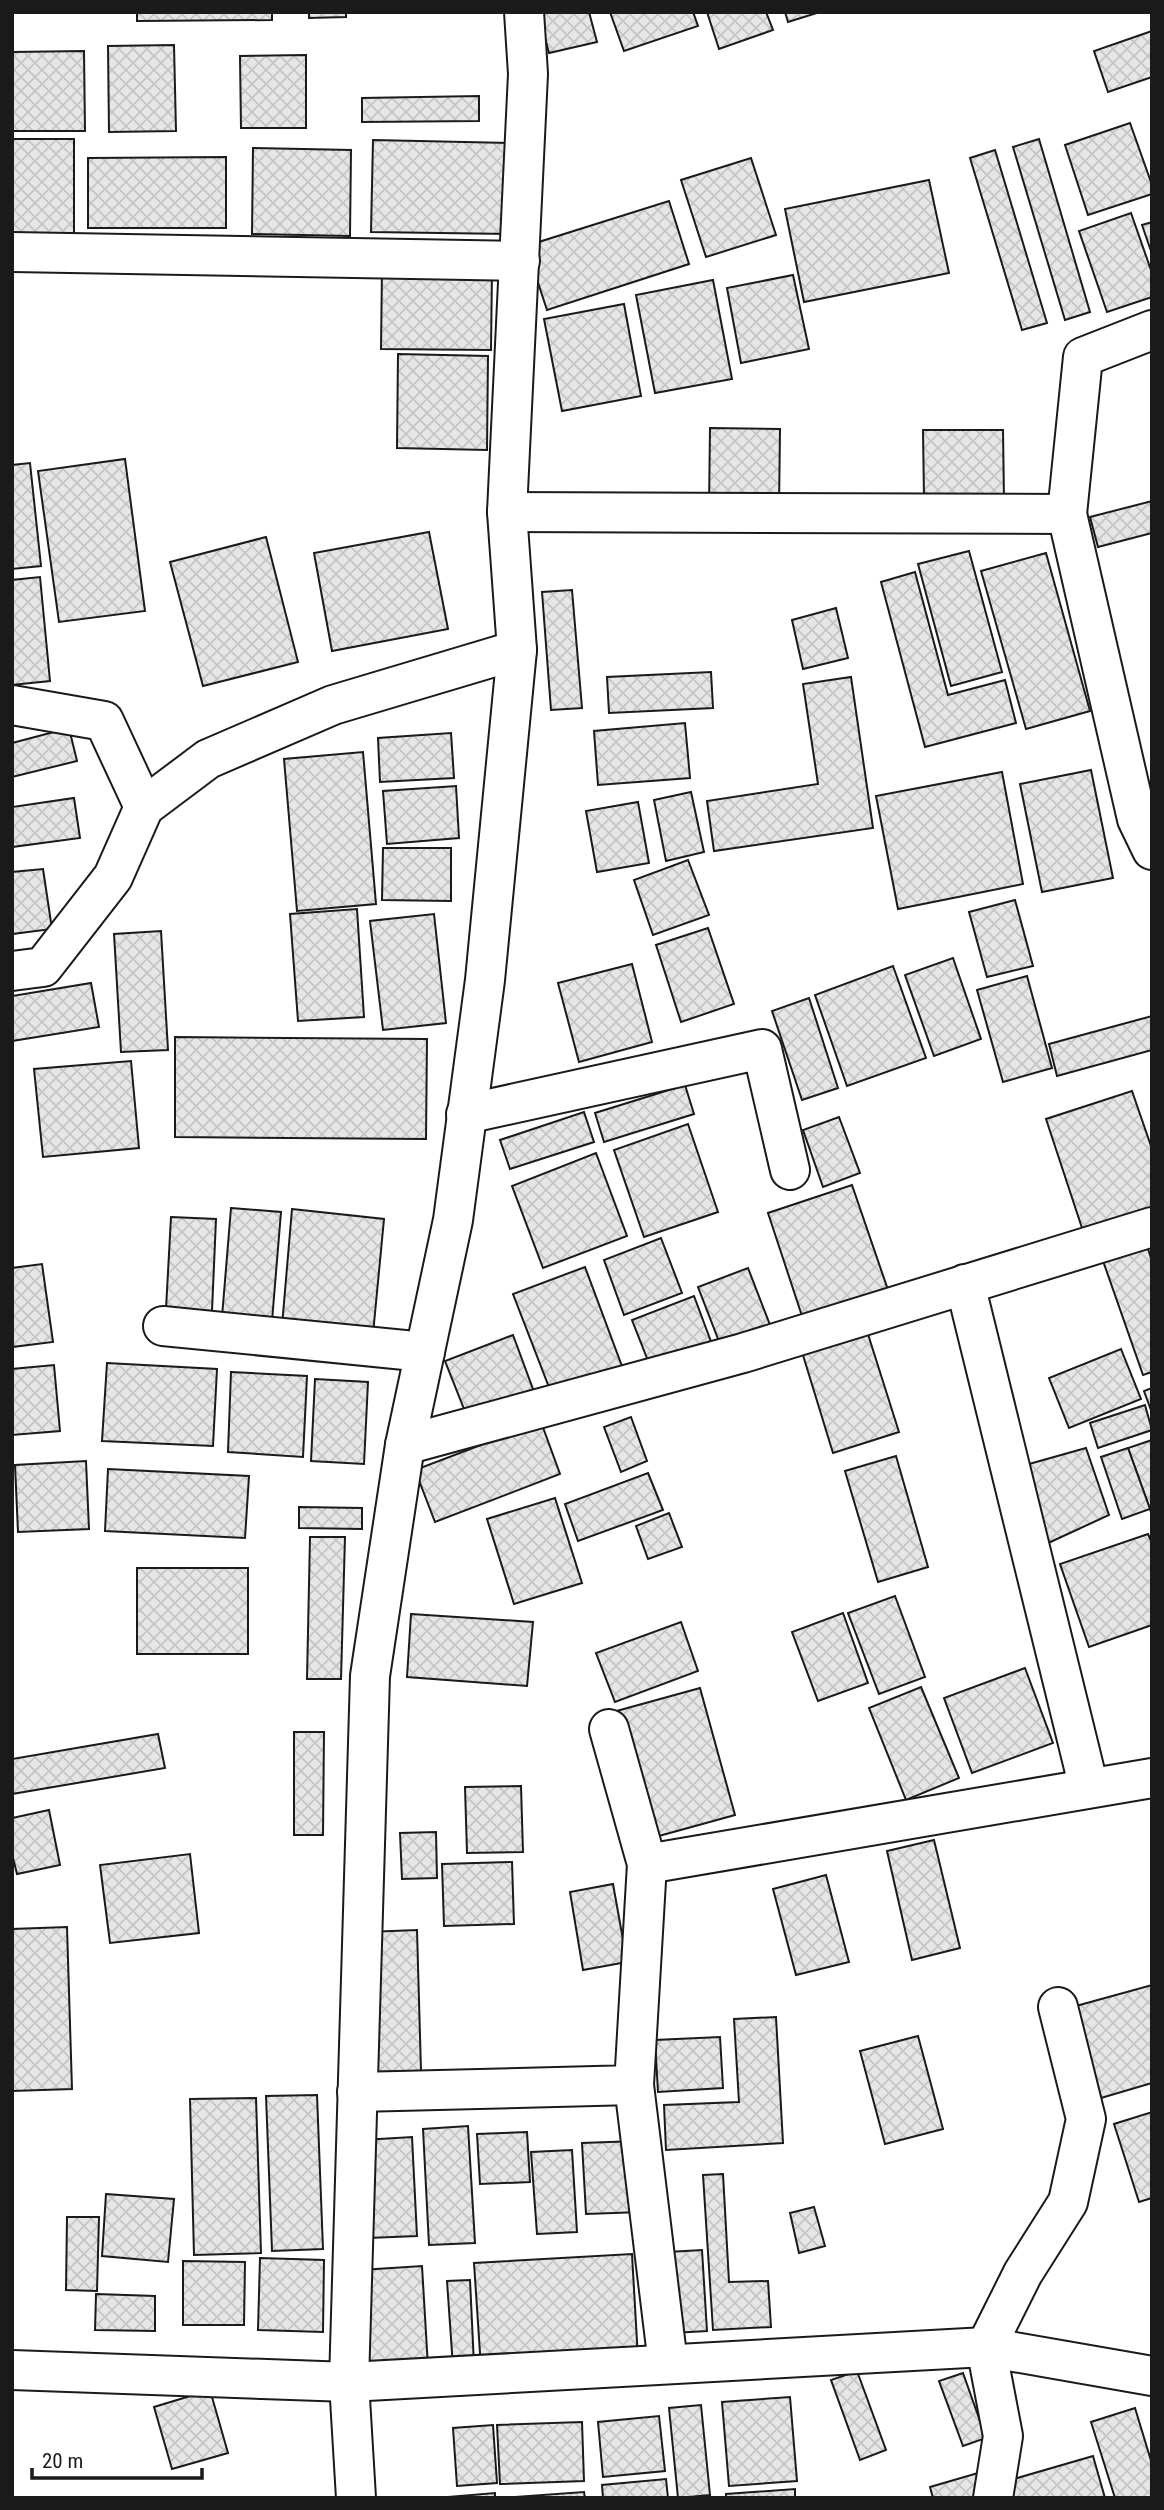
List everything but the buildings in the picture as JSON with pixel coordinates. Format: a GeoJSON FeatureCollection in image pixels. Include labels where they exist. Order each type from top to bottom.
{"type":"FeatureCollection","features":[{"type":"Feature","properties":{"kind":"street"},"geometry":{"type":"LineString","coordinates":[[356,2498],[349,2382],[370,1676],[405,1445],[453,1220],[485,980],[517,650],[507,512],[528,74],[524,12]]}},
{"type":"Feature","properties":{"kind":"street"},"geometry":{"type":"LineString","coordinates":[[12,252],[520,261]]}},
{"type":"Feature","properties":{"kind":"street"},"geometry":{"type":"LineString","coordinates":[[1152,330],[1083,357],[1067,514],[1137,818],[1152,850]]}},
{"type":"Feature","properties":{"kind":"street"},"geometry":{"type":"LineString","coordinates":[[507,512],[1067,514]]}},
{"type":"Feature","properties":{"kind":"street"},"geometry":{"type":"LineString","coordinates":[[12,971],[43,967],[113,877],[144,807],[208,759],[333,705],[517,650]]}},
{"type":"Feature","properties":{"kind":"street"},"geometry":{"type":"LineString","coordinates":[[12,705],[104,721],[144,807]]}},
{"type":"Feature","properties":{"kind":"street"},"geometry":{"type":"LineString","coordinates":[[466,1114],[762,1049],[790,1170]]}},
{"type":"Feature","properties":{"kind":"street"},"geometry":{"type":"LineString","coordinates":[[405,1445],[743,1353],[1152,1227]]}},
{"type":"Feature","properties":{"kind":"street"},"geometry":{"type":"LineString","coordinates":[[965,1284],[1089,1788]]}},
{"type":"Feature","properties":{"kind":"street"},"geometry":{"type":"LineString","coordinates":[[163,1326],[425,1352]]}},
{"type":"Feature","properties":{"kind":"street"},"geometry":{"type":"LineString","coordinates":[[609,1729],[647,1864],[635,2085],[668,2364]]}},
{"type":"Feature","properties":{"kind":"street"},"geometry":{"type":"LineString","coordinates":[[647,1864],[1152,1778]]}},
{"type":"Feature","properties":{"kind":"street"},"geometry":{"type":"LineString","coordinates":[[993,2498],[1003,2436],[986,2347],[1023,2273],[1068,2202],[1086,2119],[1058,2007]]}},
{"type":"Feature","properties":{"kind":"street"},"geometry":{"type":"LineString","coordinates":[[357,2092],[635,2085]]}},
{"type":"Feature","properties":{"kind":"street"},"geometry":{"type":"LineString","coordinates":[[12,2370],[349,2382],[986,2347],[1152,2376]]}}]}
